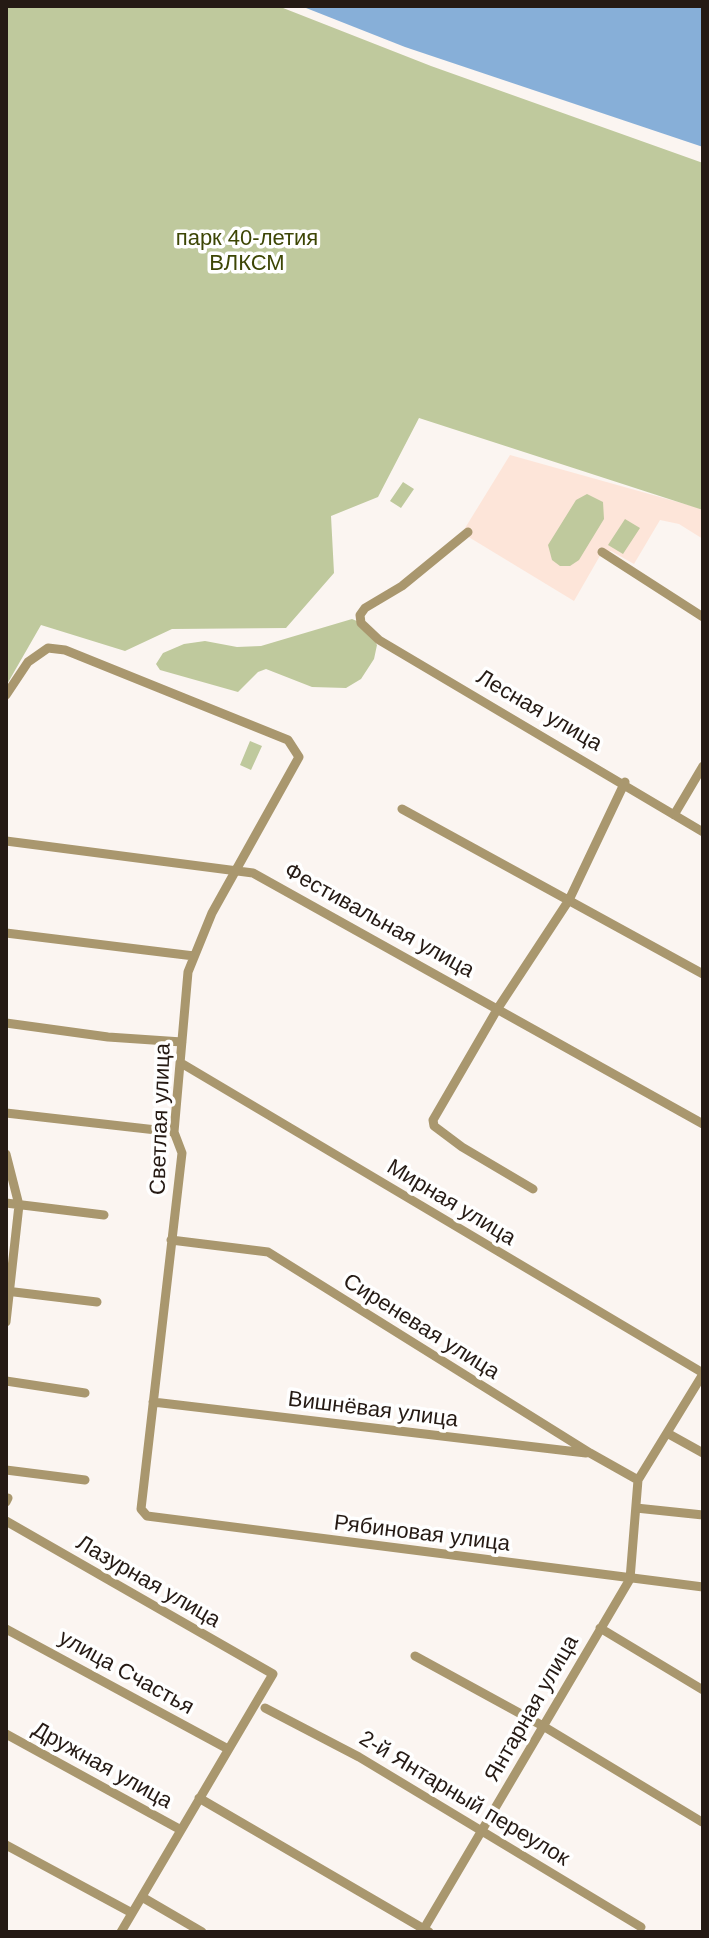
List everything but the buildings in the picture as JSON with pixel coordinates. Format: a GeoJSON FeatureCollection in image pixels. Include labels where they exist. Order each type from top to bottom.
{"type":"FeatureCollection","features":[{"type":"Feature","properties":{"kind":"street","name":"Лесная улица"},"geometry":{"type":"LineString","coordinates":[[468,532],[402,586],[365,608],[361,619],[379,640],[625,782],[703,832]]}},
{"type":"Feature","properties":{"kind":"street"},"geometry":{"type":"LineString","coordinates":[[602,552],[703,617]]}},
{"type":"Feature","properties":{"kind":"street","name":"Светлая улица"},"geometry":{"type":"LineString","coordinates":[[6,695],[28,662],[48,648],[65,650],[288,740],[299,757],[212,913],[194,956],[185,989],[174,1132],[182,1153],[141,1509]]}},
{"type":"Feature","properties":{"kind":"street"},"geometry":{"type":"LineString","coordinates":[[674,815],[703,766]]}},
{"type":"Feature","properties":{"kind":"street"},"geometry":{"type":"LineString","coordinates":[[533,1189],[434,1126],[433,1120],[498,1008],[569,900],[625,782]]}},
{"type":"Feature","properties":{"kind":"street"},"geometry":{"type":"LineString","coordinates":[[402,809],[559,898],[569,900],[703,974]]}},
{"type":"Feature","properties":{"kind":"street","name":"Фестивальная улица"},"geometry":{"type":"LineString","coordinates":[[6,841],[238,868],[269,880],[703,1124]]}},
{"type":"Feature","properties":{"kind":"street"},"geometry":{"type":"LineString","coordinates":[[6,933],[194,956]]}},
{"type":"Feature","properties":{"kind":"street"},"geometry":{"type":"LineString","coordinates":[[6,1023],[108,1037],[182,1042]]}},
{"type":"Feature","properties":{"kind":"street","name":"Мирная улица"},"geometry":{"type":"LineString","coordinates":[[181,1063],[703,1374]]}},
{"type":"Feature","properties":{"kind":"street"},"geometry":{"type":"LineString","coordinates":[[6,1113],[174,1132]]}},
{"type":"Feature","properties":{"kind":"street"},"geometry":{"type":"LineString","coordinates":[[6,1154],[19,1205],[6,1322]]}},
{"type":"Feature","properties":{"kind":"street"},"geometry":{"type":"LineString","coordinates":[[6,1203],[104,1215]]}},
{"type":"Feature","properties":{"kind":"street","name":"Сиреневая улица"},"geometry":{"type":"LineString","coordinates":[[171,1240],[268,1252],[638,1480]]}},
{"type":"Feature","properties":{"kind":"street"},"geometry":{"type":"LineString","coordinates":[[8,1291],[97,1302]]}},
{"type":"Feature","properties":{"kind":"street"},"geometry":{"type":"LineString","coordinates":[[630,1579],[638,1480],[703,1374]]}},
{"type":"Feature","properties":{"kind":"street"},"geometry":{"type":"LineString","coordinates":[[6,1381],[85,1393]]}},
{"type":"Feature","properties":{"kind":"street","name":"Вишнёвая улица"},"geometry":{"type":"LineString","coordinates":[[153,1402],[590,1453]]}},
{"type":"Feature","properties":{"kind":"street"},"geometry":{"type":"LineString","coordinates":[[667,1433],[703,1453]]}},
{"type":"Feature","properties":{"kind":"street"},"geometry":{"type":"LineString","coordinates":[[6,1470],[85,1480]]}},
{"type":"Feature","properties":{"kind":"street"},"geometry":{"type":"LineString","coordinates":[[636,1508],[703,1515]]}},
{"type":"Feature","properties":{"kind":"street","name":"Рябиновая улица"},"geometry":{"type":"LineString","coordinates":[[141,1509],[147,1516],[703,1587]]}},
{"type":"Feature","properties":{"kind":"street","name":"Лазурная улица"},"geometry":{"type":"LineString","coordinates":[[6,1521],[273,1674],[228,1749]]}},
{"type":"Feature","properties":{"kind":"street","name":"Янтарная улица"},"geometry":{"type":"LineString","coordinates":[[425,1931],[630,1579]]}},
{"type":"Feature","properties":{"kind":"street","name":"Янтарная улица"},"geometry":{"type":"LineString","coordinates":[[600,1628],[703,1690]]}},
{"type":"Feature","properties":{"kind":"street","name":"улица Счастья"},"geometry":{"type":"LineString","coordinates":[[6,1629],[228,1749]]}},
{"type":"Feature","properties":{"kind":"street"},"geometry":{"type":"LineString","coordinates":[[415,1656],[543,1726],[702,1822]]}},
{"type":"Feature","properties":{"kind":"street","name":"2-й Янтарный переулок"},"geometry":{"type":"LineString","coordinates":[[265,1708],[359,1757],[641,1927]]}},
{"type":"Feature","properties":{"kind":"street","name":"Дружная улица"},"geometry":{"type":"LineString","coordinates":[[6,1734],[181,1830]]}},
{"type":"Feature","properties":{"kind":"street"},"geometry":{"type":"LineString","coordinates":[[121,1932],[228,1749]]}},
{"type":"Feature","properties":{"kind":"street"},"geometry":{"type":"LineString","coordinates":[[199,1798],[425,1931]]}},
{"type":"Feature","properties":{"kind":"street"},"geometry":{"type":"LineString","coordinates":[[6,1845],[132,1913]]}},
{"type":"Feature","properties":{"kind":"street"},"geometry":{"type":"LineString","coordinates":[[142,1897],[202,1932]]}},
{"type":"Feature","properties":{"kind":"shaded area"},"geometry":{"type":"Polygon","coordinates":[[[510,455],[703,509],[703,539],[679,524],[660,520],[634,564],[611,551],[601,554],[574,601],[462,533],[510,455]]]}},
{"type":"Feature","properties":{"kind":"green space","name":"парк 40-летия ВЛКСМ"},"geometry":{"type":"Polygon","coordinates":[[[6,6],[278,6],[431,66],[703,163],[703,510],[419,418],[378,497],[331,516],[334,573],[286,628],[172,629],[125,651],[41,625],[6,686],[6,6]]]}},
{"type":"Feature","properties":{"kind":"green space"},"geometry":{"type":"Polygon","coordinates":[[[403,482],[414,489],[401,508],[390,501],[403,482]]]}},
{"type":"Feature","properties":{"kind":"green space"},"geometry":{"type":"Polygon","coordinates":[[[587,494],[603,502],[604,519],[579,560],[570,566],[560,566],[552,560],[548,545],[576,500],[587,494]]]}},
{"type":"Feature","properties":{"kind":"green space"},"geometry":{"type":"Polygon","coordinates":[[[625,519],[640,528],[623,554],[608,545],[625,519]]]}},
{"type":"Feature","properties":{"kind":"green space"},"geometry":{"type":"Polygon","coordinates":[[[352,619],[364,624],[377,645],[374,659],[361,679],[346,688],[312,687],[266,669],[258,672],[238,692],[160,670],[156,664],[163,653],[184,644],[205,641],[237,647],[261,646],[352,619]]]}},
{"type":"Feature","properties":{"kind":"green space"},"geometry":{"type":"Polygon","coordinates":[[[250,741],[262,746],[251,770],[240,765],[250,741]]]}},
{"type":"Feature","properties":{"kind":"water"},"geometry":{"type":"Polygon","coordinates":[[[301,6],[703,6],[703,147],[405,47],[301,6]]]}}]}
